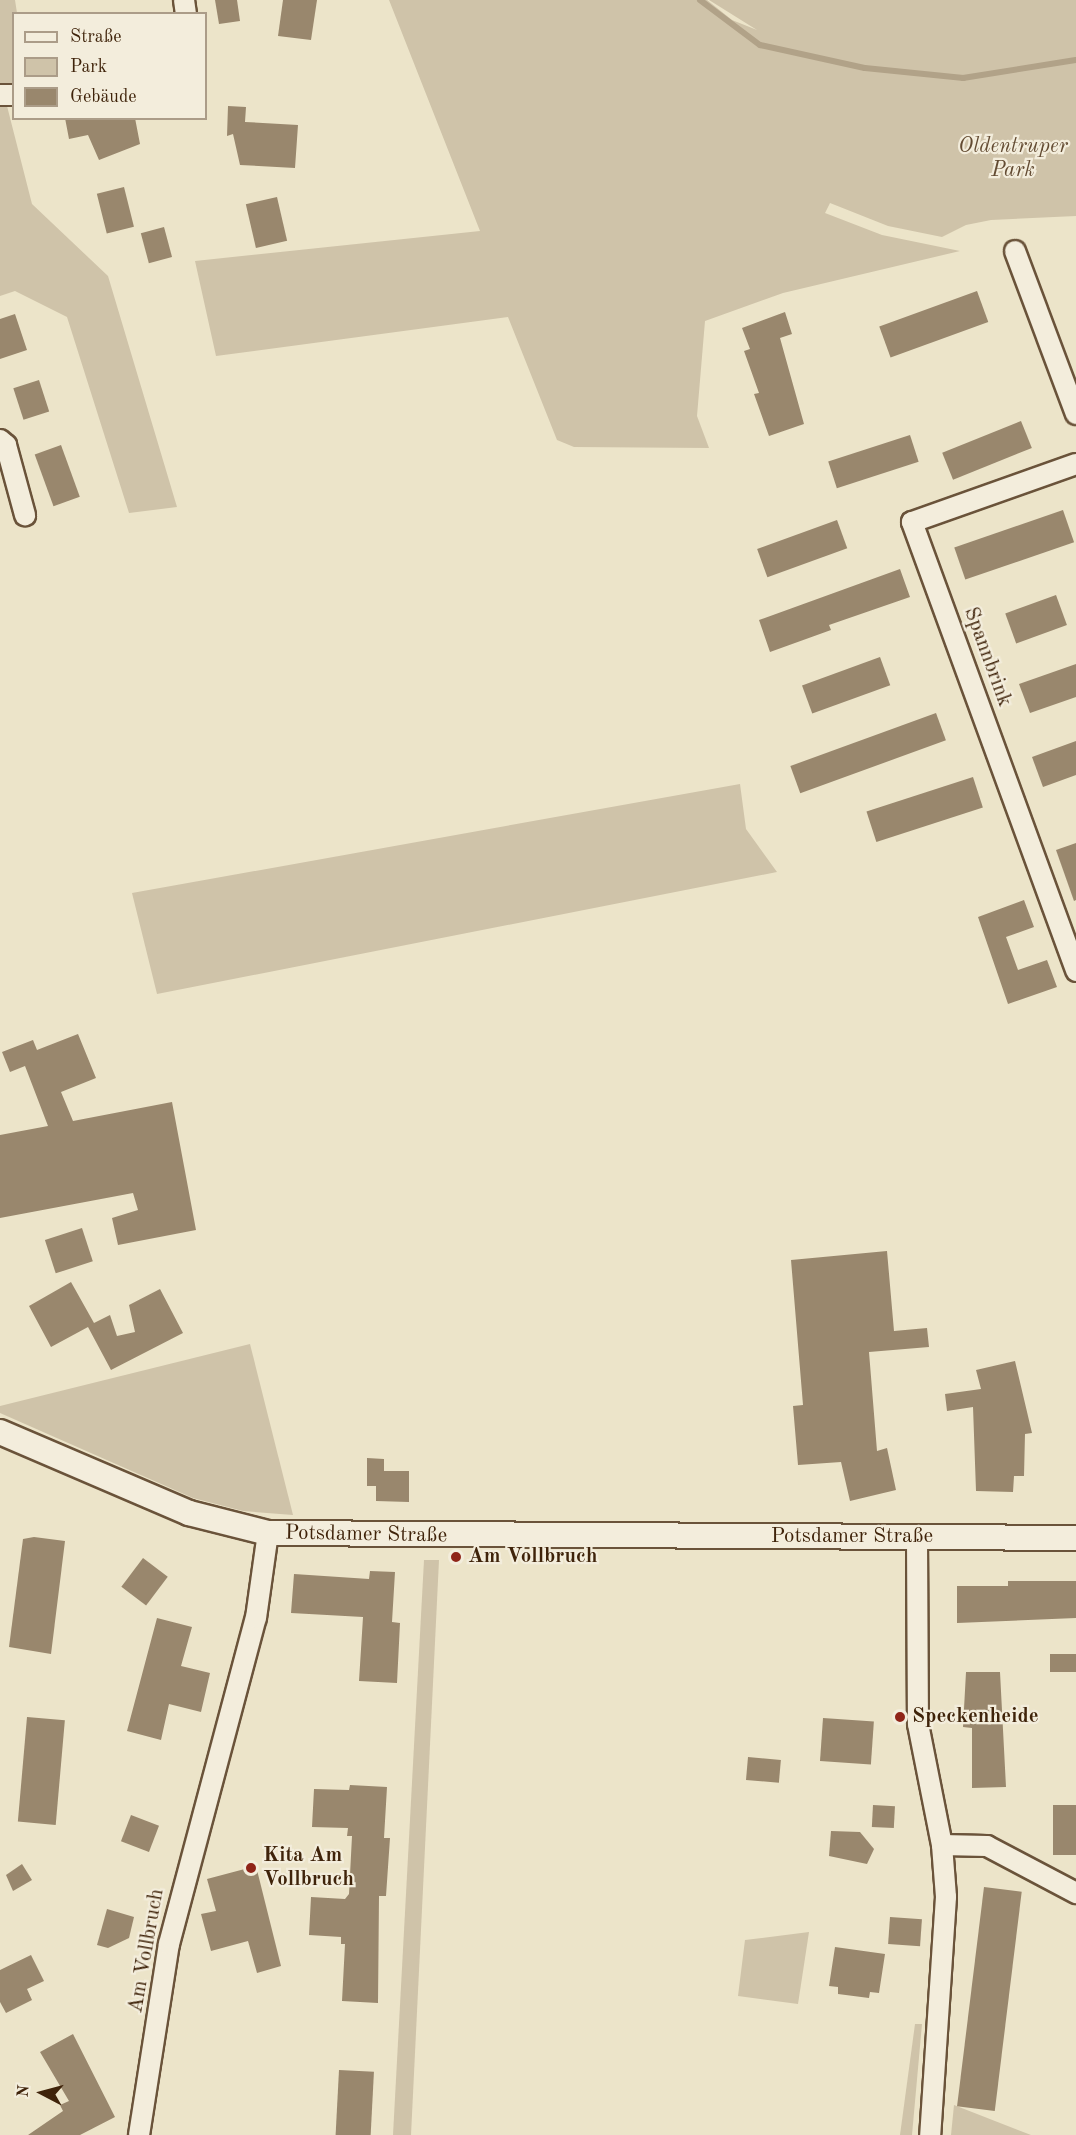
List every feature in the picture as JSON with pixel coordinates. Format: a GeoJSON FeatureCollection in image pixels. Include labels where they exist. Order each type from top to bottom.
{"type":"FeatureCollection","features":[{"type":"Feature","properties":{"kind":"street"},"geometry":{"type":"LineString","coordinates":[[1015,251],[1076,414]]}},
{"type":"Feature","properties":{"kind":"street"},"geometry":{"type":"LineString","coordinates":[[0,440],[6,445],[25,515]]}},
{"type":"Feature","properties":{"kind":"street","name":"Spannbrink"},"geometry":{"type":"LineString","coordinates":[[1076,464],[912,522],[1076,971]]}},
{"type":"Feature","properties":{"kind":"street","name":"Potsdamer Straße"},"geometry":{"type":"LineString","coordinates":[[0,1432],[189,1513],[268,1533],[1076,1538]]}},
{"type":"Feature","properties":{"kind":"street","name":"Am Vollbruch"},"geometry":{"type":"LineString","coordinates":[[140,2135],[169,1944],[256,1618],[268,1533]]}},
{"type":"Feature","properties":{"kind":"street"},"geometry":{"type":"LineString","coordinates":[[917,1538],[918,1724],[942,1845],[945,1934],[930,2135]]}},
{"type":"Feature","properties":{"kind":"street"},"geometry":{"type":"LineString","coordinates":[[942,1845],[987,1846],[1076,1893]]}},
{"type":"Feature","properties":{"kind":"green space"},"geometry":{"type":"Polygon","coordinates":[[[0,0],[15,0],[17,12],[12,12],[12,86],[0,87],[0,0]]]}},
{"type":"Feature","properties":{"kind":"green space","name":"Oldentruper Park"},"geometry":{"type":"Polygon","coordinates":[[[389,0],[707,0],[732,20],[757,30],[709,0],[1076,0],[1076,216],[991,220],[966,225],[942,237],[888,226],[830,203],[825,213],[882,235],[960,251],[783,293],[705,321],[697,416],[709,448],[574,447],[557,440],[508,317],[216,356],[195,261],[480,231],[389,0]]]}},
{"type":"Feature","properties":{"kind":"green space"},"geometry":{"type":"Polygon","coordinates":[[[0,106],[7,106],[32,204],[108,276],[177,507],[129,513],[67,317],[15,291],[0,296],[0,106]]]}},
{"type":"Feature","properties":{"kind":"green space"},"geometry":{"type":"Polygon","coordinates":[[[740,784],[746,829],[777,872],[157,994],[132,893],[740,784]]]}},
{"type":"Feature","properties":{"kind":"green space"},"geometry":{"type":"Polygon","coordinates":[[[250,1344],[293,1515],[243,1511],[193,1498],[0,1413],[0,1406],[250,1344]]]}},
{"type":"Feature","properties":{"kind":"green space"},"geometry":{"type":"Polygon","coordinates":[[[424,1560],[439,1560],[411,2135],[393,2135],[424,1560]]]}},
{"type":"Feature","properties":{"kind":"green space"},"geometry":{"type":"Polygon","coordinates":[[[809,1932],[798,2004],[738,1996],[745,1940],[809,1932]]]}},
{"type":"Feature","properties":{"kind":"green space"},"geometry":{"type":"Polygon","coordinates":[[[915,2024],[922,2024],[912,2135],[900,2135],[915,2024]]]}},
{"type":"Feature","properties":{"kind":"green space"},"geometry":{"type":"Polygon","coordinates":[[[954,2105],[1031,2135],[951,2135],[954,2105]]]}},
{"type":"Feature","properties":{"kind":"building"},"geometry":{"type":"Polygon","coordinates":[[[215,0],[237,0],[240,21],[219,24],[215,0]]]}},
{"type":"Feature","properties":{"kind":"building"},"geometry":{"type":"Polygon","coordinates":[[[283,0],[317,0],[311,40],[278,36],[283,0]]]}},
{"type":"Feature","properties":{"kind":"building"},"geometry":{"type":"Polygon","coordinates":[[[228,106],[246,107],[245,122],[298,125],[295,168],[240,165],[233,134],[227,136],[228,106]]]}},
{"type":"Feature","properties":{"kind":"building"},"geometry":{"type":"Polygon","coordinates":[[[65,120],[135,120],[140,144],[99,160],[88,135],[69,139],[65,120]]]}},
{"type":"Feature","properties":{"kind":"building"},"geometry":{"type":"Polygon","coordinates":[[[124,187],[134,227],[107,234],[97,194],[124,187]]]}},
{"type":"Feature","properties":{"kind":"building"},"geometry":{"type":"Polygon","coordinates":[[[277,197],[287,241],[256,248],[246,204],[277,197]]]}},
{"type":"Feature","properties":{"kind":"building"},"geometry":{"type":"Polygon","coordinates":[[[164,227],[172,257],[149,263],[141,233],[164,227]]]}},
{"type":"Feature","properties":{"kind":"building"},"geometry":{"type":"Polygon","coordinates":[[[977,291],[988,322],[891,358],[879,327],[977,291]]]}},
{"type":"Feature","properties":{"kind":"building"},"geometry":{"type":"Polygon","coordinates":[[[785,312],[792,334],[780,338],[804,424],[769,436],[754,394],[759,393],[744,351],[750,349],[742,328],[785,312]]]}},
{"type":"Feature","properties":{"kind":"building"},"geometry":{"type":"Polygon","coordinates":[[[15,314],[27,350],[0,359],[0,319],[15,314]]]}},
{"type":"Feature","properties":{"kind":"building"},"geometry":{"type":"Polygon","coordinates":[[[39,380],[49,411],[24,420],[13,388],[39,380]]]}},
{"type":"Feature","properties":{"kind":"building"},"geometry":{"type":"Polygon","coordinates":[[[1021,421],[1032,448],[953,480],[942,453],[1021,421]]]}},
{"type":"Feature","properties":{"kind":"building"},"geometry":{"type":"Polygon","coordinates":[[[910,435],[919,462],[837,488],[828,462],[910,435]]]}},
{"type":"Feature","properties":{"kind":"building"},"geometry":{"type":"Polygon","coordinates":[[[61,445],[80,497],[53,506],[35,455],[61,445]]]}},
{"type":"Feature","properties":{"kind":"building"},"geometry":{"type":"Polygon","coordinates":[[[1063,510],[1074,542],[965,580],[954,547],[1063,510]]]}},
{"type":"Feature","properties":{"kind":"building"},"geometry":{"type":"Polygon","coordinates":[[[837,520],[847,548],[767,577],[757,549],[837,520]]]}},
{"type":"Feature","properties":{"kind":"building"},"geometry":{"type":"Polygon","coordinates":[[[900,569],[910,597],[829,625],[831,630],[770,652],[759,620],[900,569]]]}},
{"type":"Feature","properties":{"kind":"building"},"geometry":{"type":"Polygon","coordinates":[[[1056,595],[1067,625],[1016,644],[1005,613],[1056,595]]]}},
{"type":"Feature","properties":{"kind":"building"},"geometry":{"type":"Polygon","coordinates":[[[880,657],[890,685],[812,714],[802,685],[880,657]]]}},
{"type":"Feature","properties":{"kind":"building"},"geometry":{"type":"Polygon","coordinates":[[[1076,664],[1076,697],[1030,713],[1019,684],[1076,664]]]}},
{"type":"Feature","properties":{"kind":"building"},"geometry":{"type":"Polygon","coordinates":[[[936,713],[946,740],[800,793],[790,766],[936,713]]]}},
{"type":"Feature","properties":{"kind":"building"},"geometry":{"type":"Polygon","coordinates":[[[1076,741],[1076,775],[1043,787],[1032,757],[1076,741]]]}},
{"type":"Feature","properties":{"kind":"building"},"geometry":{"type":"Polygon","coordinates":[[[973,777],[983,807],[876,842],[866,812],[973,777]]]}},
{"type":"Feature","properties":{"kind":"building"},"geometry":{"type":"Polygon","coordinates":[[[1076,843],[1076,900],[1074,901],[1056,850],[1076,843]]]}},
{"type":"Feature","properties":{"kind":"building"},"geometry":{"type":"Polygon","coordinates":[[[1024,900],[1034,927],[1006,937],[1018,970],[1047,960],[1057,987],[1008,1004],[978,917],[1024,900]]]}},
{"type":"Feature","properties":{"kind":"building"},"geometry":{"type":"Polygon","coordinates":[[[78,1034],[96,1078],[61,1092],[73,1121],[172,1102],[196,1230],[118,1245],[112,1218],[138,1210],[133,1193],[0,1218],[0,1135],[48,1126],[25,1066],[10,1072],[2,1052],[33,1040],[37,1050],[78,1034]]]}},
{"type":"Feature","properties":{"kind":"building"},"geometry":{"type":"Polygon","coordinates":[[[82,1228],[93,1261],[56,1273],[45,1240],[82,1228]]]}},
{"type":"Feature","properties":{"kind":"building"},"geometry":{"type":"Polygon","coordinates":[[[887,1251],[894,1331],[927,1328],[929,1347],[869,1352],[877,1451],[887,1448],[896,1490],[850,1501],[841,1462],[798,1465],[793,1406],[803,1405],[791,1260],[887,1251]]]}},
{"type":"Feature","properties":{"kind":"building"},"geometry":{"type":"Polygon","coordinates":[[[71,1282],[94,1323],[110,1315],[117,1336],[135,1332],[129,1305],[160,1289],[183,1333],[111,1370],[88,1327],[51,1347],[29,1306],[71,1282]]]}},
{"type":"Feature","properties":{"kind":"building"},"geometry":{"type":"Polygon","coordinates":[[[1015,1361],[1032,1433],[1025,1434],[1024,1476],[1014,1476],[1013,1492],[976,1491],[973,1407],[947,1411],[945,1394],[981,1389],[976,1370],[1015,1361]]]}},
{"type":"Feature","properties":{"kind":"building"},"geometry":{"type":"Polygon","coordinates":[[[367,1458],[384,1459],[384,1471],[409,1471],[409,1502],[376,1501],[376,1486],[367,1486],[367,1458]]]}},
{"type":"Feature","properties":{"kind":"building"},"geometry":{"type":"Polygon","coordinates":[[[34,1537],[65,1541],[51,1654],[9,1647],[23,1539],[34,1537]]]}},
{"type":"Feature","properties":{"kind":"building"},"geometry":{"type":"Polygon","coordinates":[[[143,1558],[168,1577],[146,1605],[121,1587],[143,1558]]]}},
{"type":"Feature","properties":{"kind":"building"},"geometry":{"type":"Polygon","coordinates":[[[370,1571],[395,1572],[392,1622],[400,1623],[397,1683],[359,1681],[363,1617],[291,1613],[294,1574],[369,1579],[370,1571]]]}},
{"type":"Feature","properties":{"kind":"building"},"geometry":{"type":"Polygon","coordinates":[[[1008,1581],[1076,1581],[1076,1618],[957,1623],[957,1586],[1008,1586],[1008,1581]]]}},
{"type":"Feature","properties":{"kind":"building"},"geometry":{"type":"Polygon","coordinates":[[[157,1618],[192,1627],[181,1666],[210,1673],[201,1712],[169,1704],[161,1740],[127,1731],[157,1618]]]}},
{"type":"Feature","properties":{"kind":"building"},"geometry":{"type":"Polygon","coordinates":[[[1050,1654],[1076,1654],[1076,1672],[1050,1672],[1050,1654]]]}},
{"type":"Feature","properties":{"kind":"building"},"geometry":{"type":"Polygon","coordinates":[[[966,1672],[1000,1672],[1006,1787],[972,1788],[972,1728],[963,1727],[966,1672]]]}},
{"type":"Feature","properties":{"kind":"building"},"geometry":{"type":"Polygon","coordinates":[[[27,1717],[65,1720],[56,1825],[18,1822],[27,1717]]]}},
{"type":"Feature","properties":{"kind":"building"},"geometry":{"type":"Polygon","coordinates":[[[823,1718],[874,1722],[871,1764],[820,1761],[823,1718]]]}},
{"type":"Feature","properties":{"kind":"building"},"geometry":{"type":"Polygon","coordinates":[[[748,1757],[781,1760],[779,1783],[746,1780],[748,1757]]]}},
{"type":"Feature","properties":{"kind":"building"},"geometry":{"type":"Polygon","coordinates":[[[350,1785],[387,1787],[384,1838],[390,1838],[386,1896],[379,1896],[378,2003],[342,2001],[345,1944],[341,1944],[341,1937],[309,1935],[311,1897],[345,1899],[349,1894],[352,1836],[347,1836],[348,1828],[312,1827],[314,1789],[349,1790],[350,1785]]]}},
{"type":"Feature","properties":{"kind":"building"},"geometry":{"type":"Polygon","coordinates":[[[873,1805],[895,1806],[894,1828],[872,1827],[873,1805]]]}},
{"type":"Feature","properties":{"kind":"building"},"geometry":{"type":"Polygon","coordinates":[[[1053,1805],[1076,1805],[1076,1855],[1053,1855],[1053,1805]]]}},
{"type":"Feature","properties":{"kind":"building"},"geometry":{"type":"Polygon","coordinates":[[[131,1815],[159,1826],[149,1852],[121,1841],[131,1815]]]}},
{"type":"Feature","properties":{"kind":"building"},"geometry":{"type":"Polygon","coordinates":[[[831,1831],[860,1832],[874,1849],[867,1864],[829,1856],[831,1831]]]}},
{"type":"Feature","properties":{"kind":"building"},"geometry":{"type":"Polygon","coordinates":[[[22,1864],[32,1880],[13,1891],[6,1875],[22,1864]]]}},
{"type":"Feature","properties":{"kind":"building"},"geometry":{"type":"Polygon","coordinates":[[[256,1866],[281,1966],[257,1973],[248,1941],[211,1951],[201,1914],[216,1911],[207,1879],[256,1866]]]}},
{"type":"Feature","properties":{"kind":"building"},"geometry":{"type":"Polygon","coordinates":[[[984,1887],[1022,1892],[995,2111],[957,2106],[984,1887]]]}},
{"type":"Feature","properties":{"kind":"building"},"geometry":{"type":"Polygon","coordinates":[[[107,1909],[134,1917],[129,1938],[108,1948],[97,1945],[107,1909]]]}},
{"type":"Feature","properties":{"kind":"building"},"geometry":{"type":"Polygon","coordinates":[[[890,1917],[922,1919],[920,1946],[888,1944],[890,1917]]]}},
{"type":"Feature","properties":{"kind":"building"},"geometry":{"type":"Polygon","coordinates":[[[835,1947],[885,1954],[879,1993],[870,1992],[869,1998],[838,1994],[838,1987],[829,1986],[835,1947]]]}},
{"type":"Feature","properties":{"kind":"building"},"geometry":{"type":"Polygon","coordinates":[[[31,1955],[44,1981],[27,1989],[32,2000],[6,2013],[0,2002],[0,1970],[31,1955]]]}},
{"type":"Feature","properties":{"kind":"building"},"geometry":{"type":"Polygon","coordinates":[[[73,2034],[115,2117],[80,2135],[28,2135],[63,2111],[60,2105],[69,2101],[40,2052],[73,2034]]]}},
{"type":"Feature","properties":{"kind":"building"},"geometry":{"type":"Polygon","coordinates":[[[339,2070],[374,2072],[371,2135],[336,2135],[339,2070]]]}},
{"type":"Feature","properties":{"kind":"waterway"},"geometry":{"type":"LineString","coordinates":[[700,0],[760,45],[865,68],[963,78],[1076,60]]}},
{"type":"Feature","properties":{"kind":"place","name":"Am Vollbruch"},"geometry":{"type":"Point","coordinates":[456,1557]}},
{"type":"Feature","properties":{"kind":"place","name":"Speckenheide"},"geometry":{"type":"Point","coordinates":[900,1717]}},
{"type":"Feature","properties":{"kind":"place","name":"Kita Am Vollbruch"},"geometry":{"type":"Point","coordinates":[251,1868]}}]}
